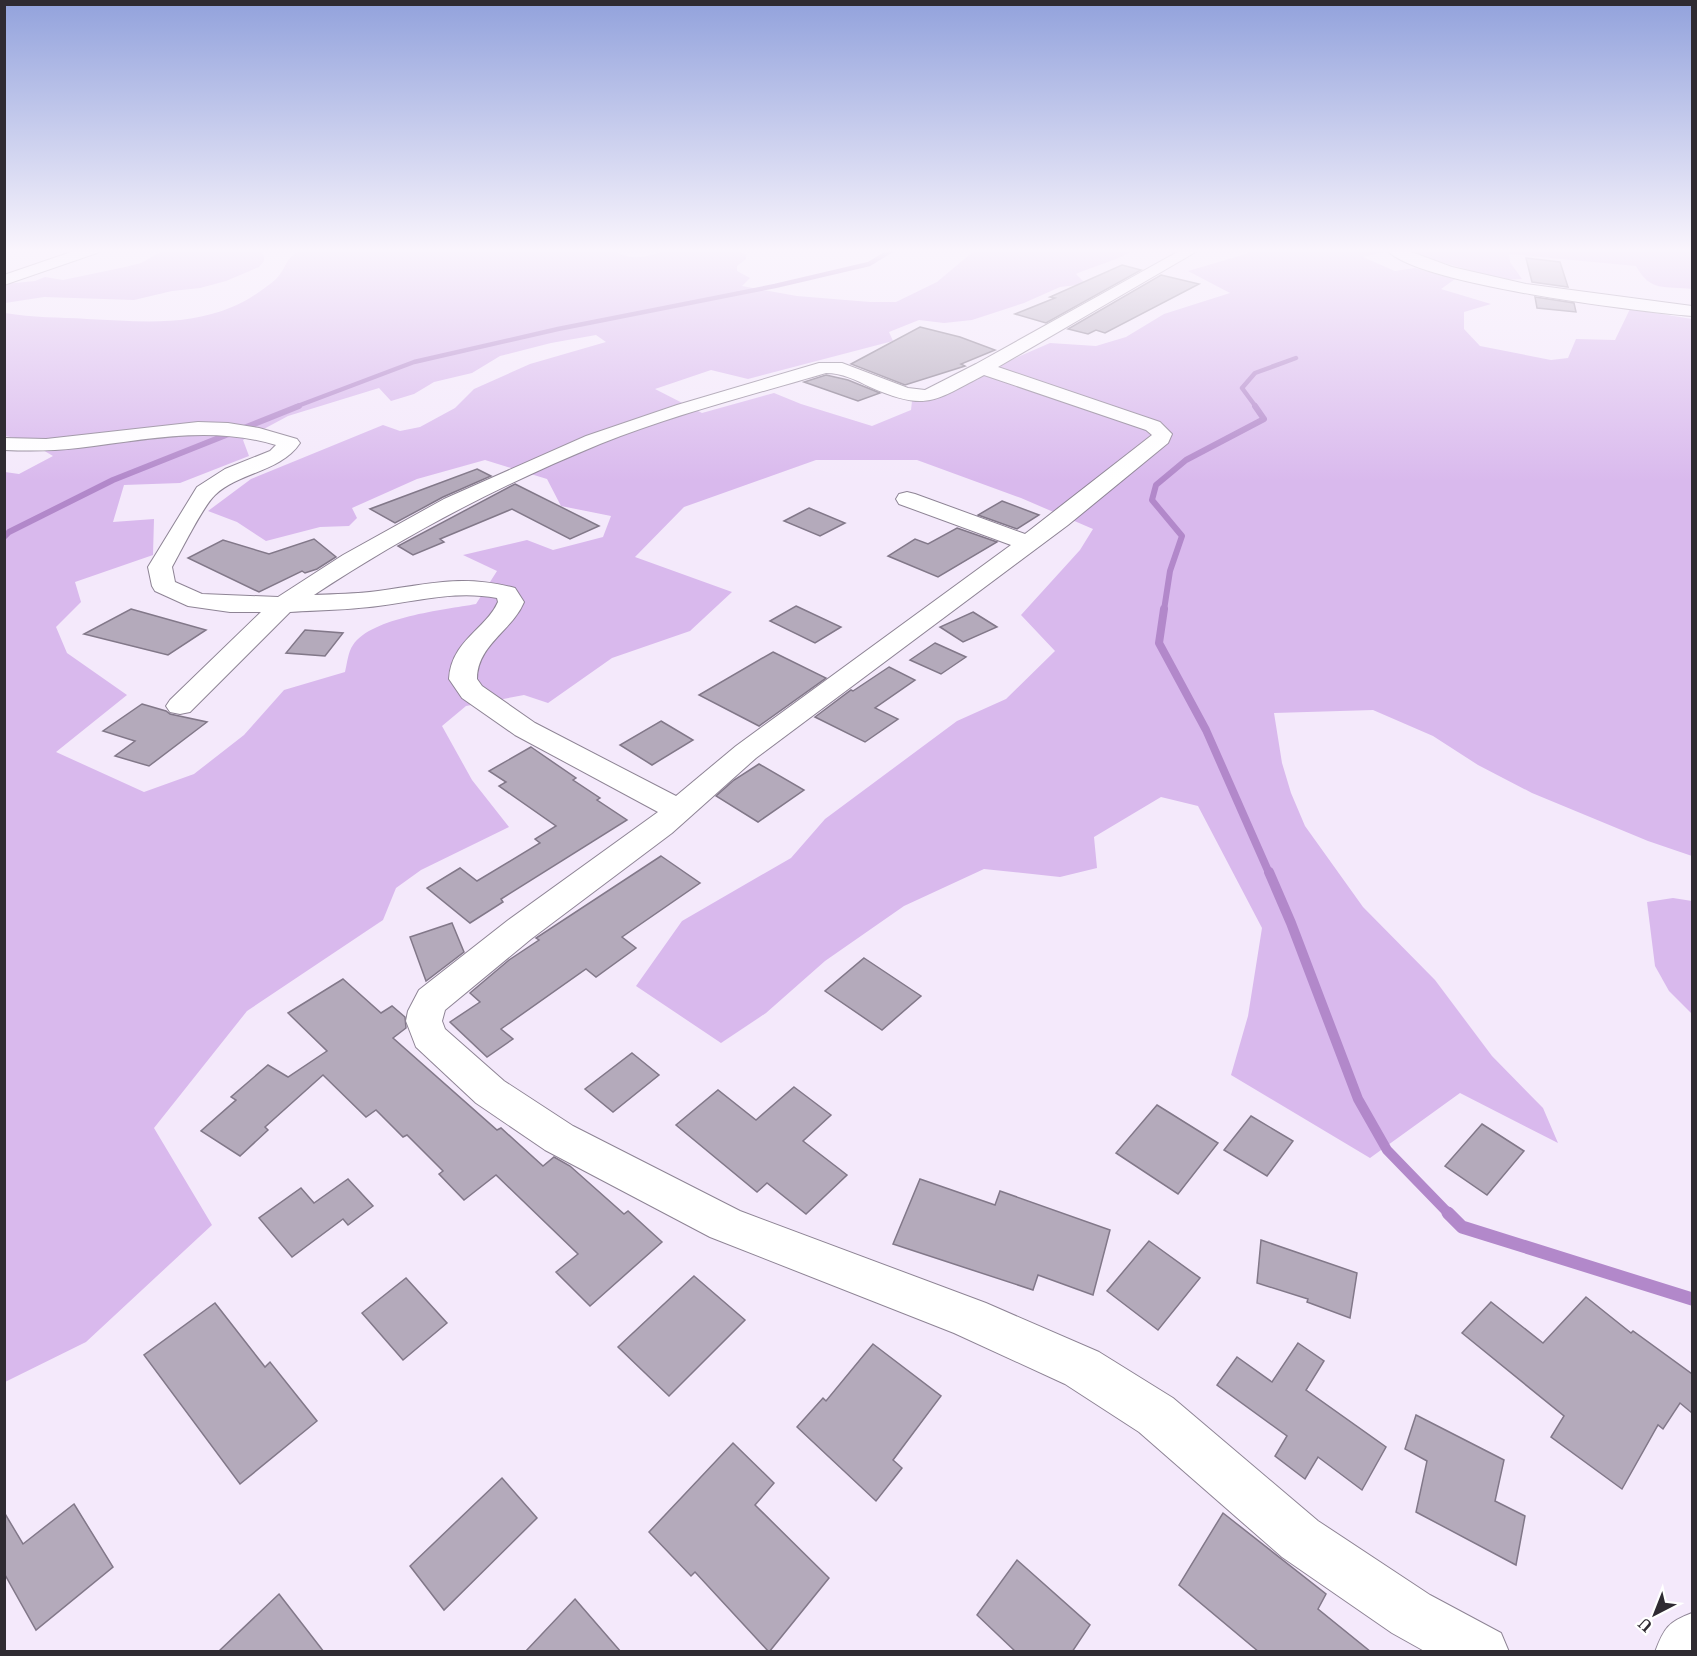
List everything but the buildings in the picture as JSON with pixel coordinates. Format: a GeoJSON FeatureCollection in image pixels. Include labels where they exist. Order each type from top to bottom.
{"type":"FeatureCollection","features":[{"type":"Feature","properties":{"kind":"street"},"geometry":{"type":"LineString","coordinates":[[180,706],[283,605],[351,560],[452,504],[593,440],[684,409],[831,366],[882,386],[921,397],[928,396],[984,368],[1056,327]]}},
{"type":"Feature","properties":{"kind":"street"},"geometry":{"type":"LineString","coordinates":[[984,368],[1153,426],[1162,434],[1161,439],[1027,543],[746,752],[680,810],[519,930],[432,1000],[424,1021],[429,1038],[490,1092],[559,1138],[725,1224],[970,1318],[1083,1368],[1156,1415],[1300,1539],[1411,1614],[1482,1652]]}},
{"type":"Feature","properties":{"kind":"street"},"geometry":{"type":"LineString","coordinates":[[4,444],[45,446],[184,428],[223,428],[259,432],[290,443],[277,454],[233,474],[205,492],[160,567],[165,586],[197,601],[283,605],[376,599],[444,588],[477,587],[506,592],[511,602],[508,609],[467,657],[462,670],[463,683],[475,696],[565,752],[680,810]]}},
{"type":"Feature","properties":{"kind":"street"},"geometry":{"type":"LineString","coordinates":[[907,499],[1027,543]]}},
{"type":"Feature","properties":{"kind":"street"},"geometry":{"type":"LineString","coordinates":[[1682,1652],[1692,1640]]}},
{"type":"Feature","properties":{"kind":"shaded area"},"geometry":{"type":"Polygon","coordinates":[[[5,327],[901,327],[889,332],[893,341],[748,379],[711,370],[655,389],[702,413],[774,393],[801,404],[872,426],[911,410],[913,392],[967,379],[1050,343],[1096,346],[1126,337],[1142,327],[1464,327],[1480,346],[1551,360],[1568,358],[1576,339],[1615,340],[1621,327],[1692,327],[1692,856],[1648,841],[1532,793],[1478,765],[1433,736],[1373,710],[1274,713],[1282,763],[1291,793],[1305,826],[1363,907],[1435,980],[1492,1056],[1543,1108],[1558,1143],[1460,1093],[1370,1158],[1231,1075],[1248,1016],[1262,928],[1198,806],[1161,797],[1094,837],[1097,868],[1060,877],[984,869],[904,906],[825,961],[766,1013],[721,1043],[636,986],[682,921],[791,858],[825,819],[957,721],[1006,699],[1055,651],[1021,615],[1080,550],[1093,529],[1021,498],[917,460],[816,460],[684,507],[635,557],[732,592],[690,631],[612,658],[548,703],[524,695],[466,706],[442,726],[472,780],[509,827],[421,870],[396,888],[383,920],[247,1011],[154,1128],[212,1225],[86,1342],[5,1382],[5,472],[19,474],[53,456],[26,440],[5,436],[5,327]],[[596,335],[551,343],[500,356],[472,373],[434,382],[414,394],[391,401],[379,388],[288,416],[243,440],[249,456],[180,483],[124,485],[113,522],[154,519],[153,555],[75,582],[81,602],[56,627],[67,653],[127,695],[56,752],[144,792],[194,774],[244,735],[284,690],[345,672],[351,648],[362,635],[392,621],[410,616],[476,604],[497,571],[463,555],[527,540],[553,550],[603,537],[611,516],[561,506],[547,479],[485,460],[417,479],[352,508],[357,518],[349,526],[320,527],[266,541],[237,522],[208,511],[251,479],[383,425],[400,431],[420,427],[455,408],[474,389],[530,364],[606,342],[596,335]]]}},
{"type":"Feature","properties":{"kind":"shaded area"},"geometry":{"type":"Polygon","coordinates":[[[1673,898],[1692,901],[1692,1014],[1669,991],[1655,966],[1647,902],[1673,898]]]}},
{"type":"Feature","properties":{"kind":"waterway"},"geometry":{"type":"LineString","coordinates":[[295,407],[414,362],[567,327]]}},
{"type":"Feature","properties":{"kind":"waterway"},"geometry":{"type":"LineString","coordinates":[[1256,407],[1242,388],[1255,373],[1296,358]]}},
{"type":"Feature","properties":{"kind":"waterway"},"geometry":{"type":"LineString","coordinates":[[4,537],[9,532],[113,480],[299,406]]}},
{"type":"Feature","properties":{"kind":"waterway"},"geometry":{"type":"LineString","coordinates":[[1164,610],[1170,571],[1182,536],[1152,500],[1156,485],[1186,460],[1264,419],[1255,406]]}},
{"type":"Feature","properties":{"kind":"waterway"},"geometry":{"type":"LineString","coordinates":[[1164,609],[1159,643],[1206,730],[1269,873]]}},
{"type":"Feature","properties":{"kind":"waterway"},"geometry":{"type":"LineString","coordinates":[[1269,872],[1291,923],[1358,1099],[1387,1150],[1450,1215]]}},
{"type":"Feature","properties":{"kind":"waterway"},"geometry":{"type":"LineString","coordinates":[[1450,1215],[1462,1227],[1692,1299]]}}]}
